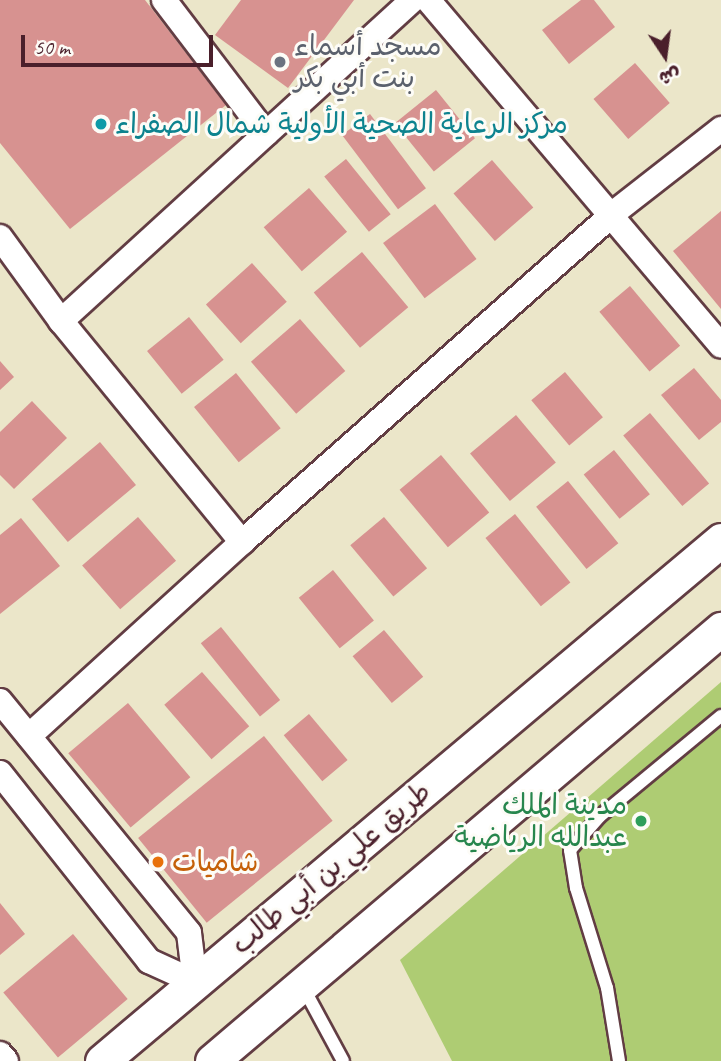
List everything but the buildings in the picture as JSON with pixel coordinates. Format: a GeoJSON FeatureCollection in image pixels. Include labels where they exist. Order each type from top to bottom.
{"type":"FeatureCollection","features":[{"type":"Feature","properties":{"kind":"main road","name":"طريق علي بن أبي طالب"},"geometry":{"type":"LineString","coordinates":[[102,1061],[721,540]]}},
{"type":"Feature","properties":{"kind":"main road"},"geometry":{"type":"LineString","coordinates":[[213,1061],[721,629]]}},
{"type":"Feature","properties":{"kind":"street"},"geometry":{"type":"LineString","coordinates":[[61,321],[412,0]]}},
{"type":"Feature","properties":{"kind":"street"},"geometry":{"type":"LineString","coordinates":[[428,0],[721,346]]}},
{"type":"Feature","properties":{"kind":"street"},"geometry":{"type":"LineString","coordinates":[[166,1],[266,134]]}},
{"type":"Feature","properties":{"kind":"street"},"geometry":{"type":"LineString","coordinates":[[29,736],[242,542],[611,215],[721,129]]}},
{"type":"Feature","properties":{"kind":"street"},"geometry":{"type":"LineString","coordinates":[[0,237],[61,321],[242,542]]}},
{"type":"Feature","properties":{"kind":"street"},"geometry":{"type":"LineString","coordinates":[[0,701],[189,933],[195,982]]}},
{"type":"Feature","properties":{"kind":"street"},"geometry":{"type":"LineString","coordinates":[[0,773],[149,961],[195,982]]}},
{"type":"Feature","properties":{"kind":"street"},"geometry":{"type":"LineString","coordinates":[[0,1054],[6,1061]]}},
{"type":"Feature","properties":{"kind":"lane"},"geometry":{"type":"LineString","coordinates":[[619,1061],[607,988],[576,888],[570,850],[600,816],[721,716]]}},
{"type":"Feature","properties":{"kind":"lane"},"geometry":{"type":"LineString","coordinates":[[302,985],[343,1061]]}},
{"type":"Feature","properties":{"kind":"green space","name":"مدينة الملك عبدالله الرياضية"},"geometry":{"type":"Polygon","coordinates":[[[721,682],[721,1061],[452,1061],[400,960],[721,682]]]}},
{"type":"Feature","properties":{"kind":"place","name":"مسجد أسماء بنت أبي بكر"},"geometry":{"type":"Point","coordinates":[280,62]}},
{"type":"Feature","properties":{"kind":"place","name":"مركز الرعاية الصحية الأولية شمال الصفراء"},"geometry":{"type":"Point","coordinates":[101,124]}},
{"type":"Feature","properties":{"kind":"place","name":"مدينة الملك عبدالله الرياضية"},"geometry":{"type":"Point","coordinates":[641,821]}},
{"type":"Feature","properties":{"kind":"place","name":"شاميات"},"geometry":{"type":"Point","coordinates":[158,862]}}]}
